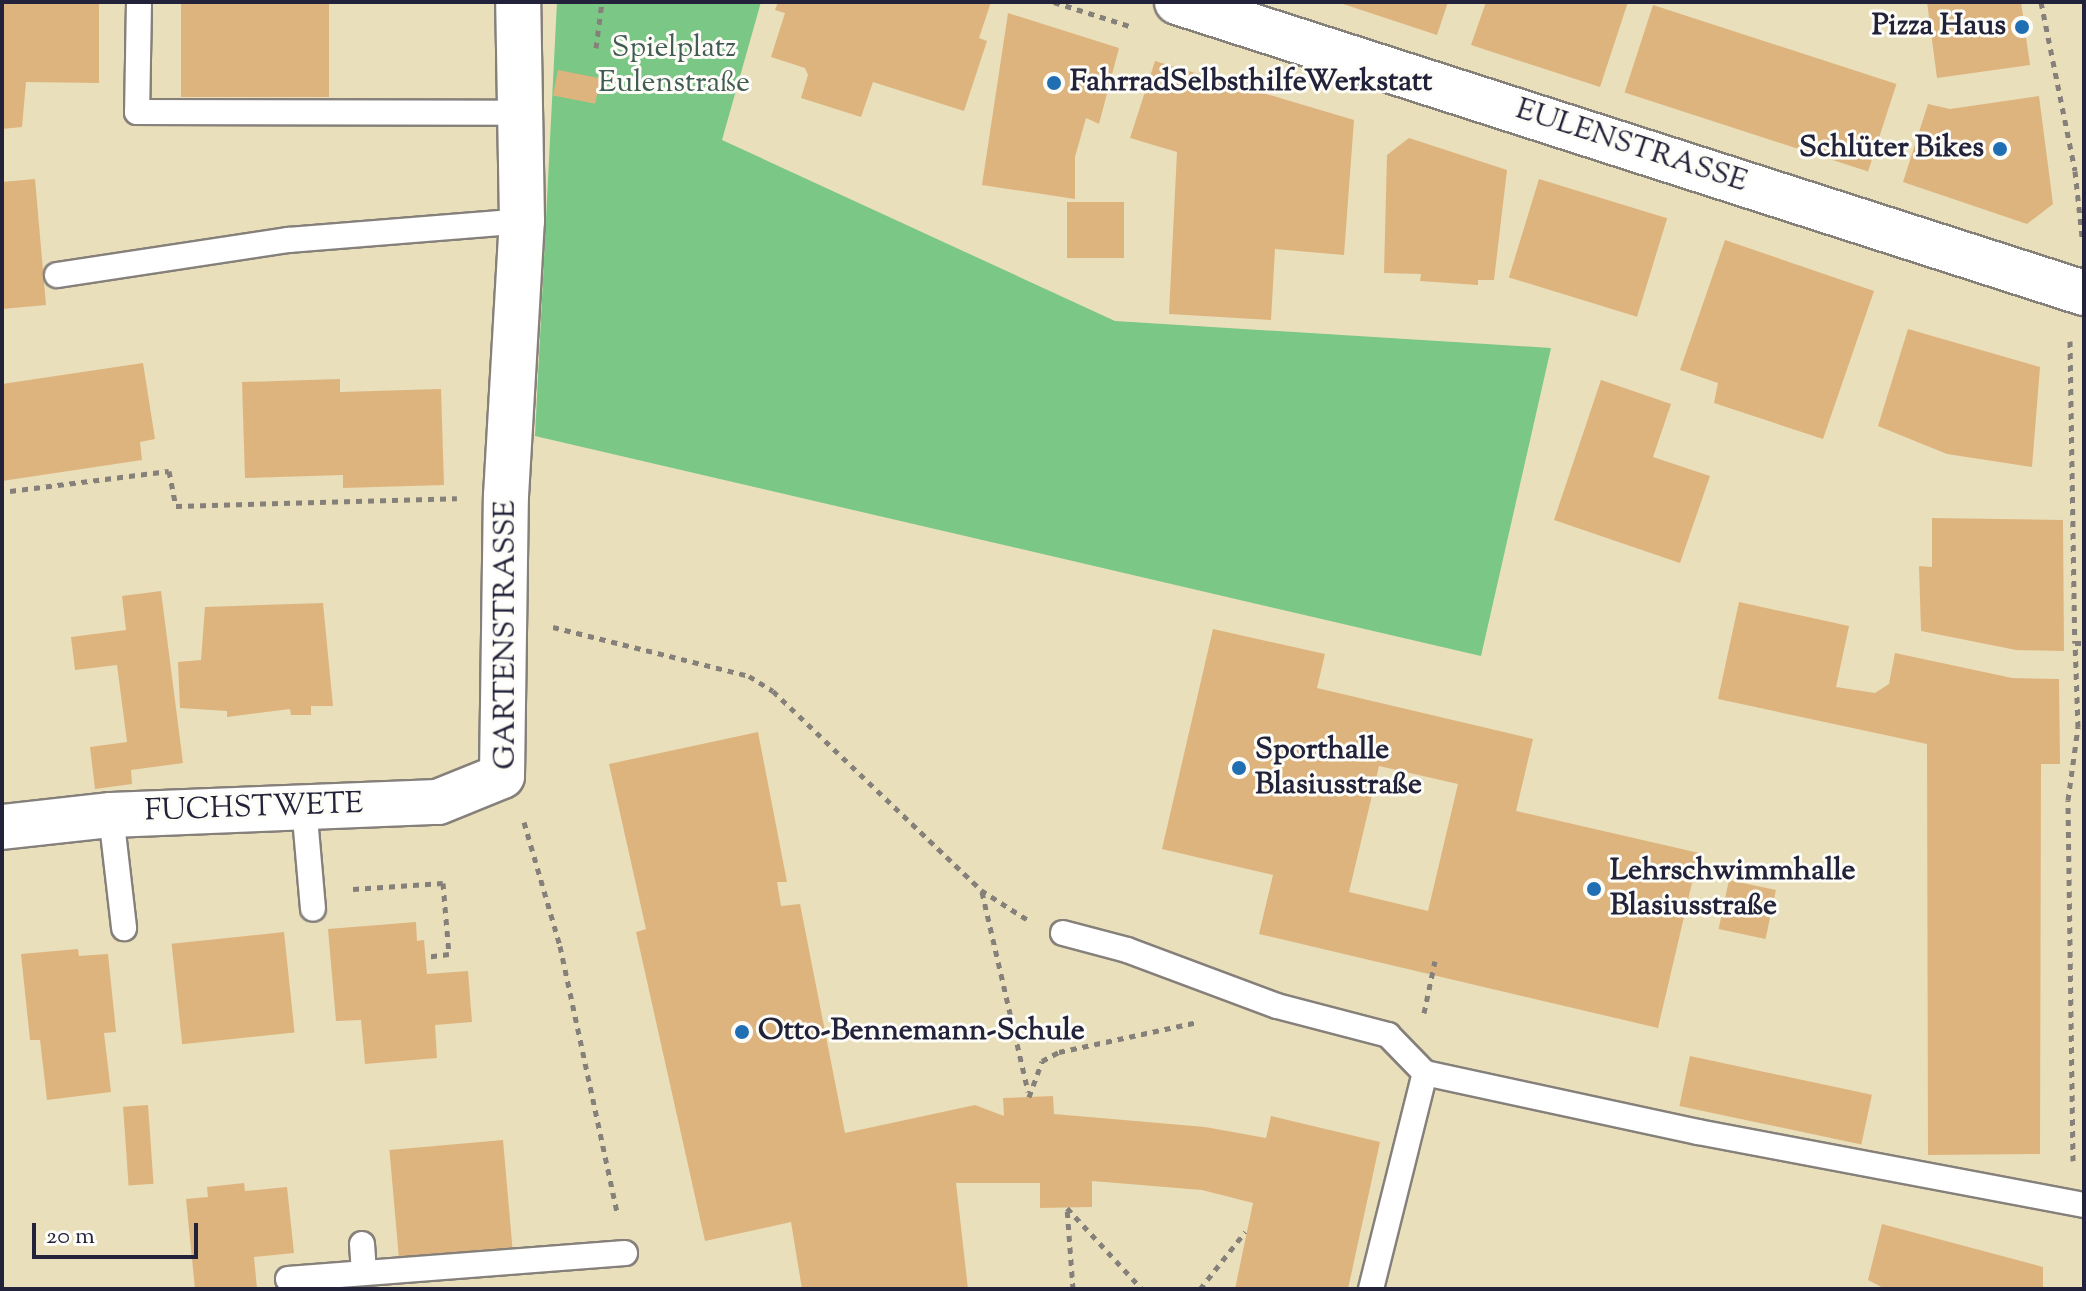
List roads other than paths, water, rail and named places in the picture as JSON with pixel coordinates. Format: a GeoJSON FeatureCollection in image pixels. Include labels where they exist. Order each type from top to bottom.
{"type":"FeatureCollection","features":[{"type":"Feature","properties":{"kind":"street","name":"GARTENSTRASSE"},"geometry":{"type":"LineString","coordinates":[[502,776],[506,496],[522,221],[518,2]]}},
{"type":"Feature","properties":{"kind":"street","name":"EULENSTRASSE"},"geometry":{"type":"LineString","coordinates":[[1177,2],[2077,312]]}},
{"type":"Feature","properties":{"kind":"street","name":"FUCHSTWETE"},"geometry":{"type":"LineString","coordinates":[[2,827],[111,815],[438,802],[502,776]]}},
{"type":"Feature","properties":{"kind":"lane"},"geometry":{"type":"LineString","coordinates":[[139,2],[137,112],[519,113]]}},
{"type":"Feature","properties":{"kind":"lane"},"geometry":{"type":"LineString","coordinates":[[57,275],[288,240],[522,221]]}},
{"type":"Feature","properties":{"kind":"lane"},"geometry":{"type":"LineString","coordinates":[[304,806],[312,900]]}},
{"type":"Feature","properties":{"kind":"lane"},"geometry":{"type":"LineString","coordinates":[[111,815],[124,928]]}},
{"type":"Feature","properties":{"kind":"lane"},"geometry":{"type":"LineString","coordinates":[[1063,933],[1127,950],[1277,1006],[1388,1035],[1425,1073],[1698,1132],[2079,1204]]}},
{"type":"Feature","properties":{"kind":"lane"},"geometry":{"type":"LineString","coordinates":[[1371,1289],[1425,1073]]}},
{"type":"Feature","properties":{"kind":"lane"},"geometry":{"type":"LineString","coordinates":[[362,1244],[364,1272]]}},
{"type":"Feature","properties":{"kind":"lane"},"geometry":{"type":"LineString","coordinates":[[288,1279],[625,1253]]}},
{"type":"Feature","properties":{"kind":"place","name":"Pizza Haus"},"geometry":{"type":"Point","coordinates":[2022,27]}},
{"type":"Feature","properties":{"kind":"place","name":"FahrradSelbsthilfeWerkstatt"},"geometry":{"type":"Point","coordinates":[1054,83]}},
{"type":"Feature","properties":{"kind":"place","name":"Schlüter Bikes"},"geometry":{"type":"Point","coordinates":[2000,149]}},
{"type":"Feature","properties":{"kind":"place","name":"Sporthalle Blasiusstraße"},"geometry":{"type":"Point","coordinates":[1239,768]}},
{"type":"Feature","properties":{"kind":"place","name":"Lehrschwimmhalle Blasiusstraße"},"geometry":{"type":"Point","coordinates":[1594,889]}},
{"type":"Feature","properties":{"kind":"place","name":"Otto-Bennemann-Schule"},"geometry":{"type":"Point","coordinates":[742,1032]}},
{"type":"Feature","properties":{"kind":"park label","name":"Spielplatz Eulenstraße"},"geometry":{"type":"Point","coordinates":[674,66]}}]}
